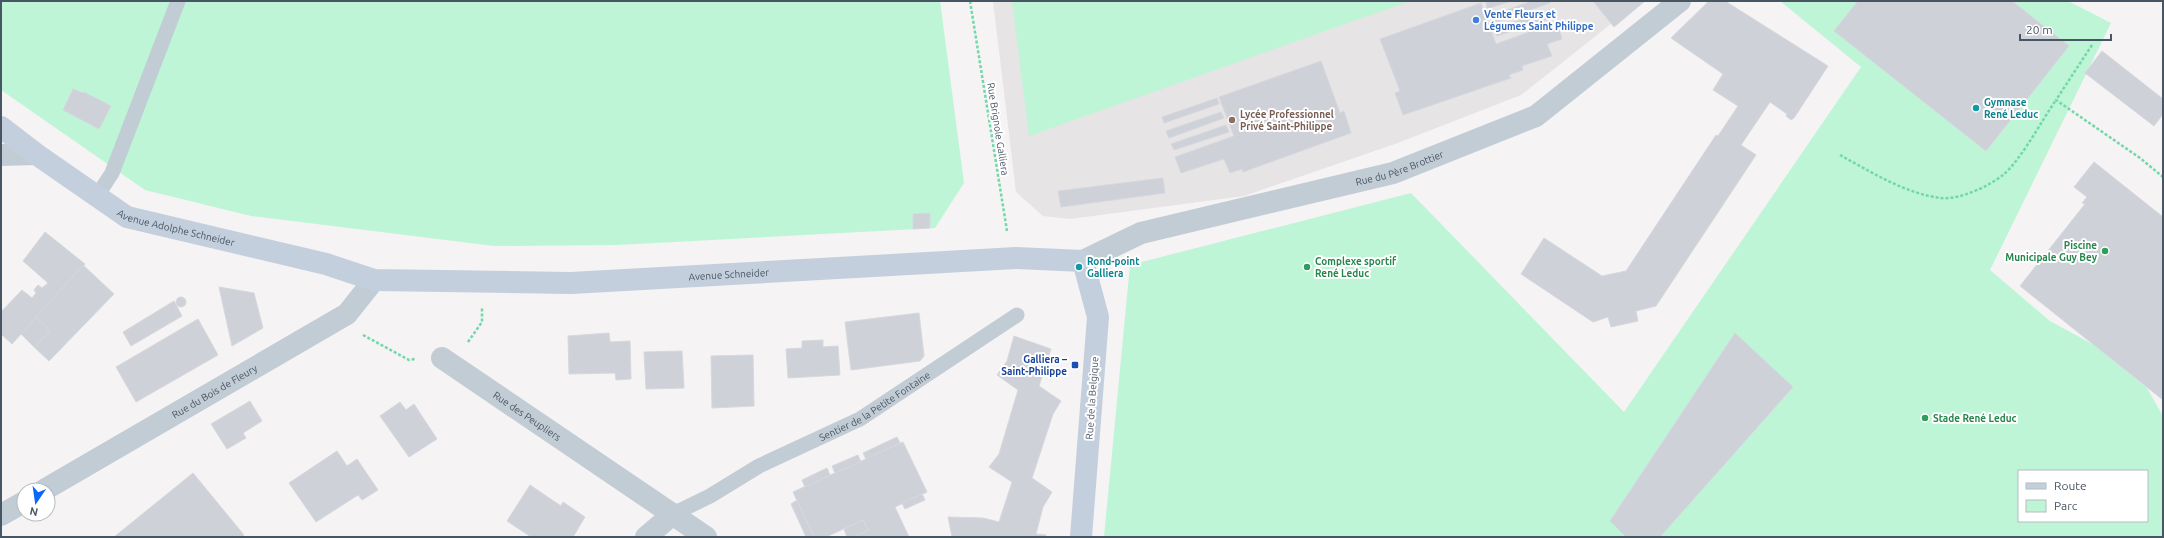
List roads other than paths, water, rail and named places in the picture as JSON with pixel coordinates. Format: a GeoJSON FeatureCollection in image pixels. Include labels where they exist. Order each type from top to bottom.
{"type":"FeatureCollection","features":[{"type":"Feature","properties":{"kind":"street","name":"Rue du Père Brottier"},"geometry":{"type":"LineString","coordinates":[[1083,261],[1141,233],[1394,173],[1536,116],[1680,1]]}},
{"type":"Feature","properties":{"kind":"street","name":"Avenue Adolphe Schneider"},"geometry":{"type":"LineString","coordinates":[[1,127],[36,154],[127,217],[326,264],[374,280]]}},
{"type":"Feature","properties":{"kind":"street"},"geometry":{"type":"LineString","coordinates":[[1,155],[36,154]]}},
{"type":"Feature","properties":{"kind":"street","name":"Avenue Schneider"},"geometry":{"type":"LineString","coordinates":[[374,280],[571,283],[1016,258],[1083,261]]}},
{"type":"Feature","properties":{"kind":"street","name":"Rue de la Belgique"},"geometry":{"type":"LineString","coordinates":[[1081,537],[1098,317],[1083,261]]}},
{"type":"Feature","properties":{"kind":"street","name":"Rue du Bois de Fleury"},"geometry":{"type":"LineString","coordinates":[[56,483],[347,314],[374,280]]}},
{"type":"Feature","properties":{"kind":"street","name":"Rue des Peupliers"},"geometry":{"type":"LineString","coordinates":[[442,358],[706,537]]}},
{"type":"Feature","properties":{"kind":"street"},"geometry":{"type":"LineString","coordinates":[[1,515],[16,507]]}},
{"type":"Feature","properties":{"kind":"street"},"geometry":{"type":"LineString","coordinates":[[646,537],[673,514]]}},
{"type":"Feature","properties":{"kind":"lane"},"geometry":{"type":"LineString","coordinates":[[96,196],[112,173],[178,1]]}},
{"type":"Feature","properties":{"kind":"lane","name":"Sentier de la Petite Fontaine"},"geometry":{"type":"LineString","coordinates":[[673,514],[710,496],[759,466],[860,419],[1017,315]]}},
{"type":"Feature","properties":{"kind":"place","name":"Vente Fleurs et Légumes Saint Philippe"},"geometry":{"type":"Point","coordinates":[1476,20]}},
{"type":"Feature","properties":{"kind":"place","name":"Gymnase René Leduc"},"geometry":{"type":"Point","coordinates":[1976,108]}},
{"type":"Feature","properties":{"kind":"place","name":"Lycée Professionnel Privé Saint-Philippe"},"geometry":{"type":"Point","coordinates":[1232,120]}},
{"type":"Feature","properties":{"kind":"place","name":"Piscine Municipale Guy Bey"},"geometry":{"type":"Point","coordinates":[2105,251]}},
{"type":"Feature","properties":{"kind":"place","name":"Rond-point Galliera"},"geometry":{"type":"Point","coordinates":[1079,267]}},
{"type":"Feature","properties":{"kind":"place","name":"Complexe sportif René Leduc"},"geometry":{"type":"Point","coordinates":[1307,267]}},
{"type":"Feature","properties":{"kind":"place","name":"Galliera – Saint-Philippe"},"geometry":{"type":"Point","coordinates":[1075,365]}},
{"type":"Feature","properties":{"kind":"place","name":"Stade René Leduc"},"geometry":{"type":"Point","coordinates":[1925,418]}}]}
